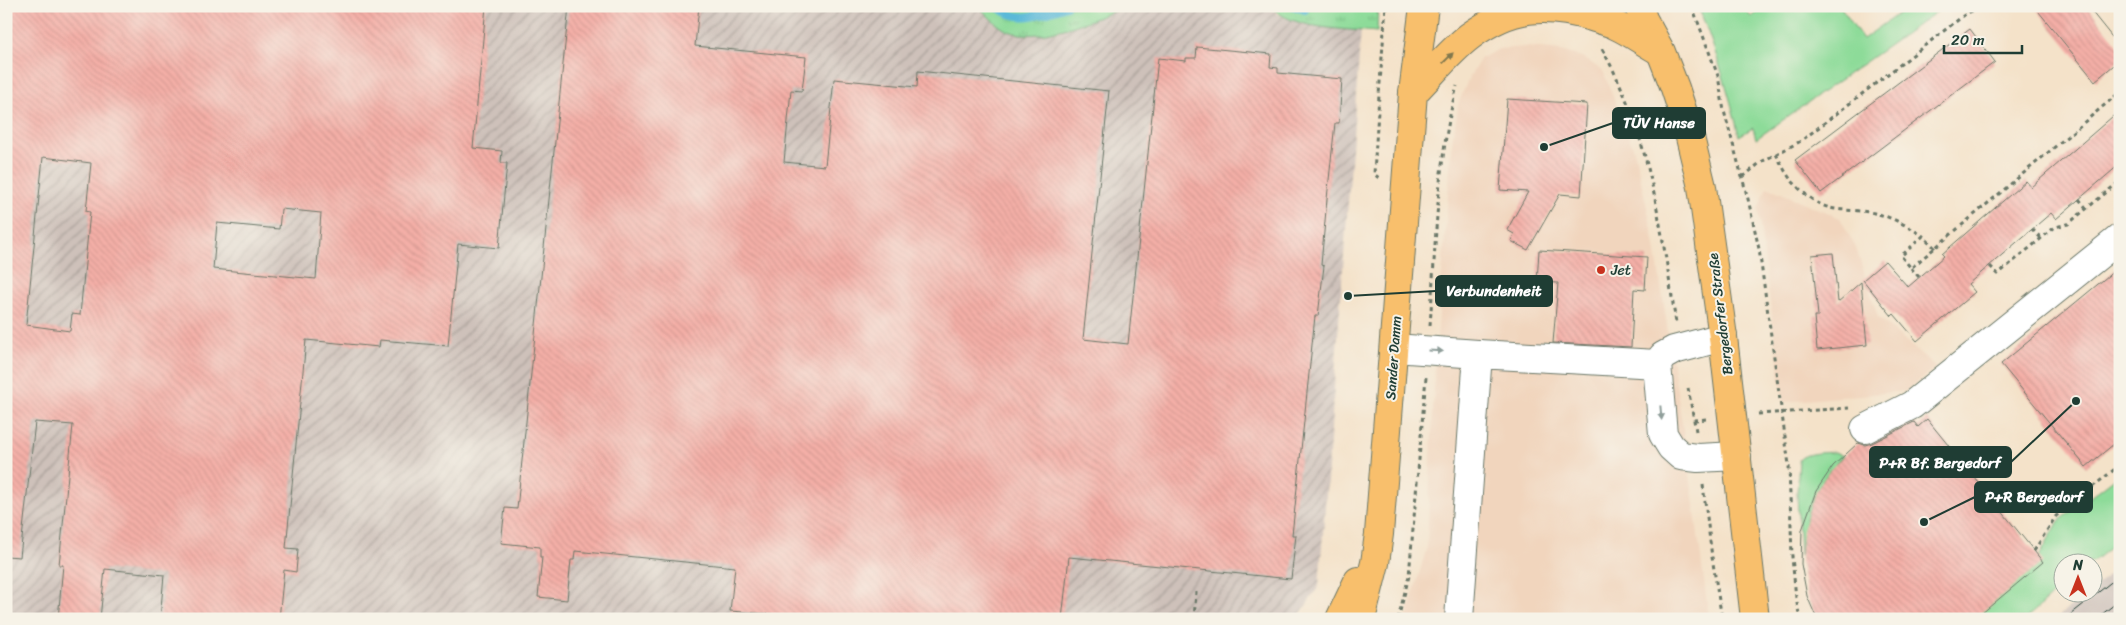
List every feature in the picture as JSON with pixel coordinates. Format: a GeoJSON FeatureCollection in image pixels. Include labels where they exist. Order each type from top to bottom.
{"type":"FeatureCollection","features":[{"type":"Feature","properties":{"kind":"main road","name":"Sander Damm"},"geometry":{"type":"LineString","coordinates":[[1361,619],[1375,563],[1379,534],[1413,93],[1424,6]]}},
{"type":"Feature","properties":{"kind":"main road"},"geometry":{"type":"LineString","coordinates":[[1413,93],[1468,37],[1489,23],[1508,14],[1528,9],[1557,10],[1582,14],[1615,24],[1661,52]]}},
{"type":"Feature","properties":{"kind":"main road","name":"Bergedorfer Straße"},"geometry":{"type":"LineString","coordinates":[[1637,10],[1661,52],[1687,125],[1702,187],[1723,337],[1755,619]]}},
{"type":"Feature","properties":{"kind":"main road"},"geometry":{"type":"LineString","coordinates":[[1340,619],[1379,534]]}},
{"type":"Feature","properties":{"kind":"lane"},"geometry":{"type":"LineString","coordinates":[[1860,418],[1912,405],[2120,238]]}},
{"type":"Feature","properties":{"kind":"lane"},"geometry":{"type":"LineString","coordinates":[[1723,337],[1680,348],[1663,356],[1657,364],[1663,434],[1671,447],[1682,456],[1700,458],[1737,456]]}},
{"type":"Feature","properties":{"kind":"lane"},"geometry":{"type":"LineString","coordinates":[[1394,348],[1657,364]]}},
{"type":"Feature","properties":{"kind":"lane"},"geometry":{"type":"LineString","coordinates":[[1459,619],[1478,354]]}},
{"type":"Feature","properties":{"kind":"path"},"geometry":{"type":"LineString","coordinates":[[1374,174],[1378,95],[1386,6]]}},
{"type":"Feature","properties":{"kind":"path"},"geometry":{"type":"LineString","coordinates":[[1692,6],[1718,76],[1724,111],[1743,177],[1759,249],[1789,465],[1792,557],[1800,619]]}},
{"type":"Feature","properties":{"kind":"path"},"geometry":{"type":"LineString","coordinates":[[1743,177],[1761,162],[1801,141],[1966,12],[1984,6]]}},
{"type":"Feature","properties":{"kind":"path"},"geometry":{"type":"LineString","coordinates":[[1601,46],[1611,65],[1644,148],[1659,213],[1680,348],[1700,458],[1712,557],[1722,619]]}},
{"type":"Feature","properties":{"kind":"path"},"geometry":{"type":"LineString","coordinates":[[1398,619],[1409,576],[1441,179],[1452,106],[1458,82]]}},
{"type":"Feature","properties":{"kind":"path"},"geometry":{"type":"LineString","coordinates":[[1911,268],[2120,92]]}},
{"type":"Feature","properties":{"kind":"path"},"geometry":{"type":"LineString","coordinates":[[1776,154],[1792,182],[1820,204],[1834,209],[1872,212],[1884,215],[1910,227],[1935,248]]}},
{"type":"Feature","properties":{"kind":"path"},"geometry":{"type":"LineString","coordinates":[[1990,266],[1998,274],[2055,227],[2068,224],[2120,181]]}},
{"type":"Feature","properties":{"kind":"path"},"geometry":{"type":"LineString","coordinates":[[2079,199],[2087,209]]}},
{"type":"Feature","properties":{"kind":"path"},"geometry":{"type":"LineString","coordinates":[[2032,230],[2041,238]]}},
{"type":"Feature","properties":{"kind":"path"},"geometry":{"type":"LineString","coordinates":[[1919,278],[1901,256],[1923,236]]}},
{"type":"Feature","properties":{"kind":"path"},"geometry":{"type":"LineString","coordinates":[[1694,420],[1782,412],[1860,418]]}},
{"type":"Feature","properties":{"kind":"path"},"geometry":{"type":"LineString","coordinates":[[2034,551],[2056,516],[2120,465]]}},
{"type":"Feature","properties":{"kind":"path"},"geometry":{"type":"LineString","coordinates":[[1194,619],[1196,592]]}},
{"type":"Feature","properties":{"kind":"shaded area"},"geometry":{"type":"Polygon","coordinates":[[[6,6],[978,6],[988,16],[1031,34],[1056,32],[1130,6],[1271,6],[1277,14],[1299,23],[1361,30],[1319,586],[1297,619],[6,619],[6,6]]]}},
{"type":"Feature","properties":{"kind":"shaded area"},"geometry":{"type":"Polygon","coordinates":[[[1526,47],[1553,49],[1582,57],[1603,71],[1634,150],[1653,234],[1691,482],[1709,619],[1406,619],[1427,547],[1435,366],[1452,142],[1459,102],[1468,80],[1481,58],[1499,49],[1526,47]]]}},
{"type":"Feature","properties":{"kind":"shaded area"},"geometry":{"type":"Polygon","coordinates":[[[1767,187],[1840,218],[1856,248],[1878,317],[1936,367],[1906,391],[1783,402],[1758,209],[1767,187]]]}},
{"type":"Feature","properties":{"kind":"shaded area"},"geometry":{"type":"Polygon","coordinates":[[[2120,566],[2120,619],[2055,619],[2077,602],[2104,602],[2104,580],[2120,566]]]}},
{"type":"Feature","properties":{"kind":"green space"},"geometry":{"type":"Polygon","coordinates":[[[978,6],[1127,6],[1068,28],[1052,32],[1021,34],[1004,29],[978,6]]]}},
{"type":"Feature","properties":{"kind":"green space"},"geometry":{"type":"Polygon","coordinates":[[[1271,6],[1378,6],[1377,32],[1335,29],[1305,24],[1291,20],[1271,6]]]}},
{"type":"Feature","properties":{"kind":"green space"},"geometry":{"type":"Polygon","coordinates":[[[1698,6],[1743,6],[1751,17],[1767,6],[1840,6],[1863,39],[1909,6],[1945,6],[1756,139],[1753,128],[1739,136],[1721,70],[1698,6]]]}},
{"type":"Feature","properties":{"kind":"green space"},"geometry":{"type":"Polygon","coordinates":[[[1835,452],[1843,456],[1825,477],[1812,501],[1804,527],[1800,555],[1797,493],[1799,460],[1810,454],[1835,452]]]}},
{"type":"Feature","properties":{"kind":"green space"},"geometry":{"type":"Polygon","coordinates":[[[2120,474],[2120,540],[2104,553],[2054,552],[2054,594],[2025,619],[1975,619],[2039,557],[2059,521],[2120,474]]]}},
{"type":"Feature","properties":{"kind":"building"},"geometry":{"type":"Polygon","coordinates":[[[6,6],[486,6],[473,148],[502,151],[501,163],[507,163],[499,248],[458,244],[448,346],[380,340],[379,347],[306,340],[286,548],[298,549],[296,572],[284,570],[279,619],[160,619],[164,575],[105,569],[100,619],[58,619],[63,565],[59,565],[73,425],[35,422],[20,557],[6,556],[6,6]],[[43,157],[26,325],[70,331],[72,314],[80,315],[90,212],[86,211],[91,163],[43,157]],[[281,209],[279,229],[217,223],[213,269],[316,279],[321,213],[281,209]]]}},
{"type":"Feature","properties":{"kind":"building"},"geometry":{"type":"Polygon","coordinates":[[[569,6],[699,6],[695,46],[806,57],[802,91],[791,90],[784,162],[825,166],[834,79],[917,87],[918,71],[1109,91],[1083,339],[1128,344],[1158,58],[1186,61],[1186,58],[1196,58],[1197,47],[1271,54],[1270,67],[1278,68],[1278,73],[1342,79],[1339,123],[1335,123],[1327,199],[1321,265],[1324,266],[1318,316],[1315,316],[1292,535],[1296,535],[1291,579],[1069,557],[1062,619],[779,619],[779,615],[730,611],[735,567],[575,551],[574,560],[571,560],[567,600],[538,597],[542,557],[540,557],[540,547],[501,543],[505,508],[517,509],[569,6]]]}},
{"type":"Feature","properties":{"kind":"building"},"geometry":{"type":"Polygon","coordinates":[[[2034,6],[2087,6],[2120,47],[2120,60],[2095,81],[2034,6]]]}},
{"type":"Feature","properties":{"kind":"building"},"geometry":{"type":"Polygon","coordinates":[[[1970,29],[1995,62],[1821,193],[1795,160],[1970,29]]]}},
{"type":"Feature","properties":{"kind":"building"},"geometry":{"type":"Polygon","coordinates":[[[1507,99],[1587,104],[1581,196],[1560,194],[1528,250],[1511,241],[1514,234],[1507,230],[1528,192],[1500,190],[1507,99]]]}},
{"type":"Feature","properties":{"kind":"building"},"geometry":{"type":"Polygon","coordinates":[[[2120,110],[2120,164],[2056,219],[2051,213],[1968,284],[1975,292],[1917,341],[1894,314],[1892,316],[1863,280],[1885,261],[1908,287],[1944,256],[1942,254],[2026,181],[2031,187],[2120,110]]]}},
{"type":"Feature","properties":{"kind":"building"},"geometry":{"type":"Polygon","coordinates":[[[1539,250],[1647,257],[1645,290],[1634,289],[1631,347],[1553,343],[1558,283],[1537,282],[1539,250]]]}},
{"type":"Feature","properties":{"kind":"building"},"geometry":{"type":"Polygon","coordinates":[[[1833,253],[1838,302],[1861,282],[1867,345],[1817,350],[1814,316],[1818,316],[1812,255],[1833,253]]]}},
{"type":"Feature","properties":{"kind":"building"},"geometry":{"type":"Polygon","coordinates":[[[2120,266],[2120,439],[2086,467],[2001,364],[2120,266]]]}},
{"type":"Feature","properties":{"kind":"building"},"geometry":{"type":"Polygon","coordinates":[[[1927,419],[2043,562],[1975,619],[1817,619],[1807,596],[1801,564],[1802,530],[1816,491],[1833,466],[1858,443],[1865,445],[1872,443],[1914,422],[1918,427],[1927,419]]]}},
{"type":"Feature","properties":{"kind":"waterway"},"geometry":{"type":"LineString","coordinates":[[996,6],[1005,12],[1022,16],[1039,15],[1066,6]]}},
{"type":"Feature","properties":{"kind":"waterway"},"geometry":{"type":"LineString","coordinates":[[1293,6],[1305,10]]}},
{"type":"Feature","properties":{"kind":"tram line"},"geometry":{"type":"LineString","coordinates":[[2065,619],[2120,575]]}},
{"type":"Feature","properties":{"kind":"tram line"},"geometry":{"type":"LineString","coordinates":[[2096,619],[2120,600]]}},
{"type":"Feature","properties":{"kind":"place","name":"TÜV Hanse"},"geometry":{"type":"Point","coordinates":[1544,147]}},
{"type":"Feature","properties":{"kind":"place","name":"Jet"},"geometry":{"type":"Point","coordinates":[1601,270]}},
{"type":"Feature","properties":{"kind":"place","name":"Verbundenheit"},"geometry":{"type":"Point","coordinates":[1348,296]}},
{"type":"Feature","properties":{"kind":"place","name":"P+R Bf. Bergedorf"},"geometry":{"type":"Point","coordinates":[2076,401]}},
{"type":"Feature","properties":{"kind":"place","name":"P+R Bergedorf"},"geometry":{"type":"Point","coordinates":[1924,522]}}]}
